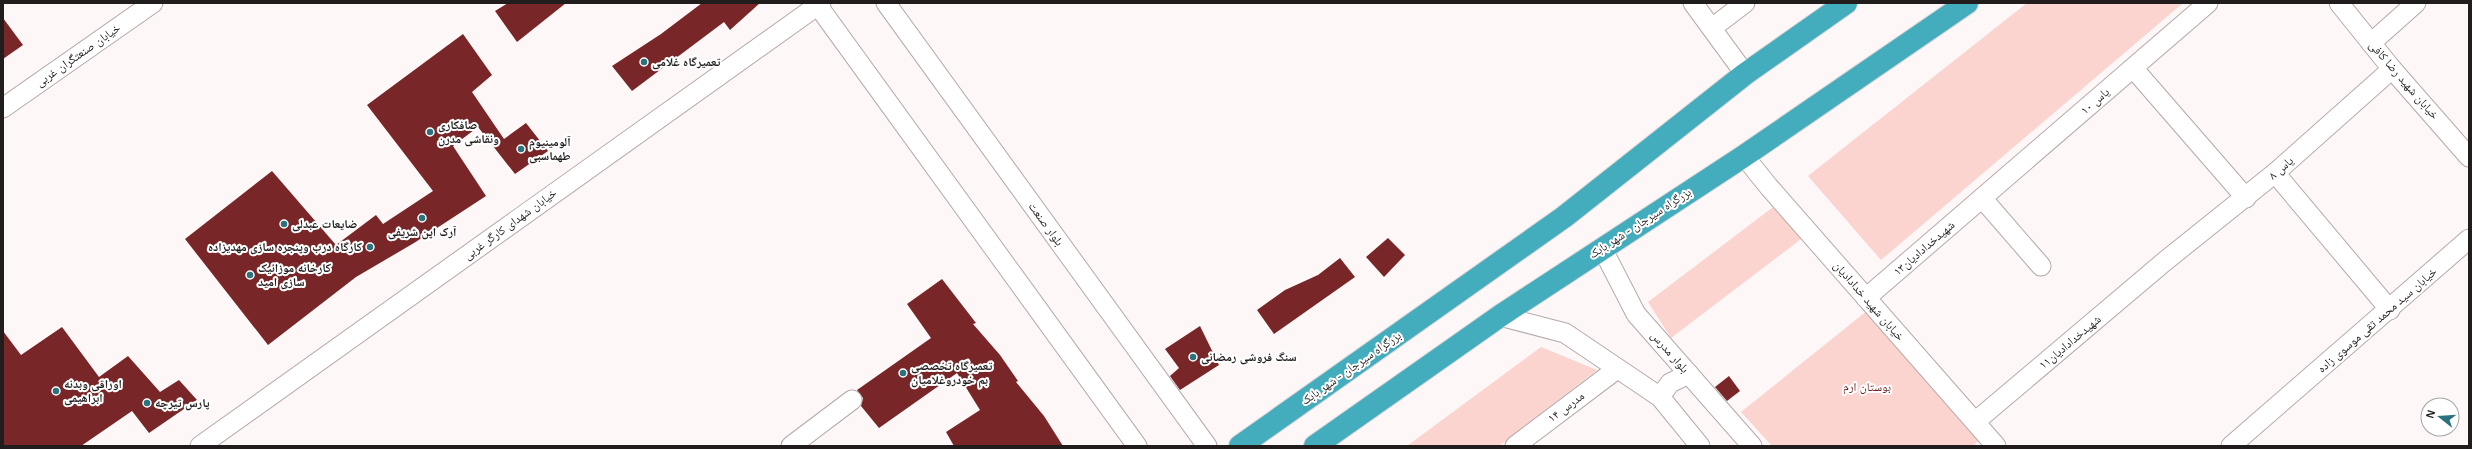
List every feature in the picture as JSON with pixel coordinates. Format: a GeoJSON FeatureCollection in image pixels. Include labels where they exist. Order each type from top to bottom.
{"type":"FeatureCollection","features":[{"type":"Feature","properties":{"kind":"highway","name":"بزرگراه سیرجان - شهر بابک"},"geometry":{"type":"LineString","coordinates":[[1240,446],[1564,217],[1745,74],[1846,3]]}},
{"type":"Feature","properties":{"kind":"highway","name":"بزرگراه سیرجان - شهر بابک"},"geometry":{"type":"LineString","coordinates":[[1315,446],[1500,316],[1744,156],[1968,3]]}},
{"type":"Feature","properties":{"kind":"street","name":"خیابان صنعتگران غربی"},"geometry":{"type":"LineString","coordinates":[[3,108],[153,3]]}},
{"type":"Feature","properties":{"kind":"street","name":"بلوار صنعت"},"geometry":{"type":"LineString","coordinates":[[886,3],[1207,446]]}},
{"type":"Feature","properties":{"kind":"street"},"geometry":{"type":"LineString","coordinates":[[1693,3],[1745,74]]}},
{"type":"Feature","properties":{"kind":"street"},"geometry":{"type":"LineString","coordinates":[[1712,28],[1745,3]]}},
{"type":"Feature","properties":{"kind":"street","name":"یاس ۱۰"},"geometry":{"type":"LineString","coordinates":[[1982,198],[2208,3]]}},
{"type":"Feature","properties":{"kind":"street","name":"خیابان شهید رضا کافی"},"geometry":{"type":"LineString","coordinates":[[2339,3],[2392,69],[2466,145]]}},
{"type":"Feature","properties":{"kind":"street"},"geometry":{"type":"LineString","coordinates":[[2371,43],[2416,3]]}},
{"type":"Feature","properties":{"kind":"street"},"geometry":{"type":"LineString","coordinates":[[818,4],[1137,446]]}},
{"type":"Feature","properties":{"kind":"street","name":"خیابان شهدای کارگر غربی"},"geometry":{"type":"LineString","coordinates":[[200,446],[818,4]]}},
{"type":"Feature","properties":{"kind":"street"},"geometry":{"type":"LineString","coordinates":[[2133,68],[2246,198]]}},
{"type":"Feature","properties":{"kind":"street","name":"یاس ۸"},"geometry":{"type":"LineString","coordinates":[[2164,262],[2246,198],[2392,69]]}},
{"type":"Feature","properties":{"kind":"street","name":"خیابان شهید خدادادیان"},"geometry":{"type":"LineString","coordinates":[[1744,156],[1866,298],[1976,422],[1993,445]]}},
{"type":"Feature","properties":{"kind":"street"},"geometry":{"type":"LineString","coordinates":[[2275,173],[2390,310]]}},
{"type":"Feature","properties":{"kind":"street"},"geometry":{"type":"LineString","coordinates":[[1982,198],[2040,266]]}},
{"type":"Feature","properties":{"kind":"street","name":"شهیدخدادادیان۱۳"},"geometry":{"type":"LineString","coordinates":[[1866,298],[1982,198]]}},
{"type":"Feature","properties":{"kind":"street","name":"خیابان سید محمد تقی موسوی زاده"},"geometry":{"type":"LineString","coordinates":[[2231,446],[2390,310],[2469,240]]}},
{"type":"Feature","properties":{"kind":"street","name":"بلوار مدرس"},"geometry":{"type":"LineString","coordinates":[[1602,248],[1636,314],[1752,446]]}},
{"type":"Feature","properties":{"kind":"street","name":"شهیدخدادادیان۱۱"},"geometry":{"type":"LineString","coordinates":[[1976,422],[2164,262]]}},
{"type":"Feature","properties":{"kind":"street"},"geometry":{"type":"LineString","coordinates":[[1500,316],[1565,334],[1660,397],[1697,445]]}},
{"type":"Feature","properties":{"kind":"street","name":"مدرس ۱۴"},"geometry":{"type":"LineString","coordinates":[[1515,446],[1617,369]]}},
{"type":"Feature","properties":{"kind":"street"},"geometry":{"type":"LineString","coordinates":[[1660,397],[1670,383],[1688,374]]}},
{"type":"Feature","properties":{"kind":"street"},"geometry":{"type":"LineString","coordinates":[[791,446],[852,400]]}},
{"type":"Feature","properties":{"kind":"green space"},"geometry":{"type":"Polygon","coordinates":[[[2027,3],[2183,3],[1881,260],[1808,176],[2027,3]]]}},
{"type":"Feature","properties":{"kind":"green space"},"geometry":{"type":"Polygon","coordinates":[[[1785,198],[1809,233],[1671,338],[1648,302],[1785,198]]]}},
{"type":"Feature","properties":{"kind":"green space","name":"بوستان ارم"},"geometry":{"type":"Polygon","coordinates":[[[1873,306],[1988,432],[1973,446],[1772,446],[1741,412],[1873,306]]]}},
{"type":"Feature","properties":{"kind":"green space"},"geometry":{"type":"Polygon","coordinates":[[[1541,347],[1597,370],[1499,446],[1407,446],[1541,347]]]}},
{"type":"Feature","properties":{"kind":"building"},"geometry":{"type":"Polygon","coordinates":[[[508,3],[566,3],[517,42],[495,11],[508,3]]]}},
{"type":"Feature","properties":{"kind":"building"},"geometry":{"type":"Polygon","coordinates":[[[702,3],[760,3],[730,30],[724,22],[632,91],[612,66],[661,34],[702,3]]]}},
{"type":"Feature","properties":{"kind":"building"},"geometry":{"type":"Polygon","coordinates":[[[3,18],[23,45],[3,59],[3,18]]]}},
{"type":"Feature","properties":{"kind":"building"},"geometry":{"type":"Polygon","coordinates":[[[463,34],[492,75],[472,92],[504,139],[526,123],[548,151],[515,174],[478,127],[453,146],[486,196],[414,243],[356,277],[268,345],[185,239],[272,171],[336,245],[376,215],[383,224],[433,191],[367,105],[463,34]]]}},
{"type":"Feature","properties":{"kind":"building"},"geometry":{"type":"Polygon","coordinates":[[[1388,238],[1405,255],[1384,277],[1366,257],[1388,238]]]}},
{"type":"Feature","properties":{"kind":"building"},"geometry":{"type":"Polygon","coordinates":[[[1340,258],[1355,277],[1274,334],[1257,310],[1285,290],[1318,275],[1340,258]]]}},
{"type":"Feature","properties":{"kind":"building"},"geometry":{"type":"Polygon","coordinates":[[[942,279],[976,323],[973,324],[1000,355],[1018,381],[1016,382],[1044,416],[1063,446],[954,446],[946,432],[980,410],[957,373],[879,428],[861,406],[863,398],[857,390],[931,338],[907,304],[942,279]]]}},
{"type":"Feature","properties":{"kind":"building","name":"سنگ فروشی رمضانی"},"geometry":{"type":"Polygon","coordinates":[[[1200,326],[1219,365],[1180,390],[1170,376],[1179,368],[1165,349],[1200,326]]]}},
{"type":"Feature","properties":{"kind":"building","name":"اوراقی وبدنه ابراهیمی"},"geometry":{"type":"Polygon","coordinates":[[[62,327],[99,377],[128,356],[160,392],[179,380],[197,400],[149,433],[132,411],[81,446],[3,446],[3,331],[21,355],[62,327]]]}},
{"type":"Feature","properties":{"kind":"building"},"geometry":{"type":"Polygon","coordinates":[[[1729,376],[1740,391],[1727,401],[1715,387],[1729,376]]]}},
{"type":"Feature","properties":{"kind":"place","name":"تعمیرگاه غلامی"},"geometry":{"type":"Point","coordinates":[644,62]}},
{"type":"Feature","properties":{"kind":"place","name":"صافکاری ونقاشی مدرن"},"geometry":{"type":"Point","coordinates":[430,132]}},
{"type":"Feature","properties":{"kind":"place","name":"آلومینیوم طهماسبی"},"geometry":{"type":"Point","coordinates":[521,149]}},
{"type":"Feature","properties":{"kind":"place","name":"آرک اپن شریفی"},"geometry":{"type":"Point","coordinates":[422,218]}},
{"type":"Feature","properties":{"kind":"place","name":"ضایعات عبدلی"},"geometry":{"type":"Point","coordinates":[284,224]}},
{"type":"Feature","properties":{"kind":"place","name":"کارگاه درب وپنجره سازی مهدیزاده"},"geometry":{"type":"Point","coordinates":[370,247]}},
{"type":"Feature","properties":{"kind":"place","name":"کارخانه موزائیک سازی امید"},"geometry":{"type":"Point","coordinates":[250,275]}},
{"type":"Feature","properties":{"kind":"place","name":"سنگ فروشی رمضانی"},"geometry":{"type":"Point","coordinates":[1193,357]}},
{"type":"Feature","properties":{"kind":"place","name":"تعمیرگاه تخصصی بم خودروغلامیان"},"geometry":{"type":"Point","coordinates":[903,373]}},
{"type":"Feature","properties":{"kind":"place","name":"اوراقی وبدنه ابراهیمی"},"geometry":{"type":"Point","coordinates":[56,391]}},
{"type":"Feature","properties":{"kind":"place","name":"پارس تیرچه"},"geometry":{"type":"Point","coordinates":[147,403]}}]}
